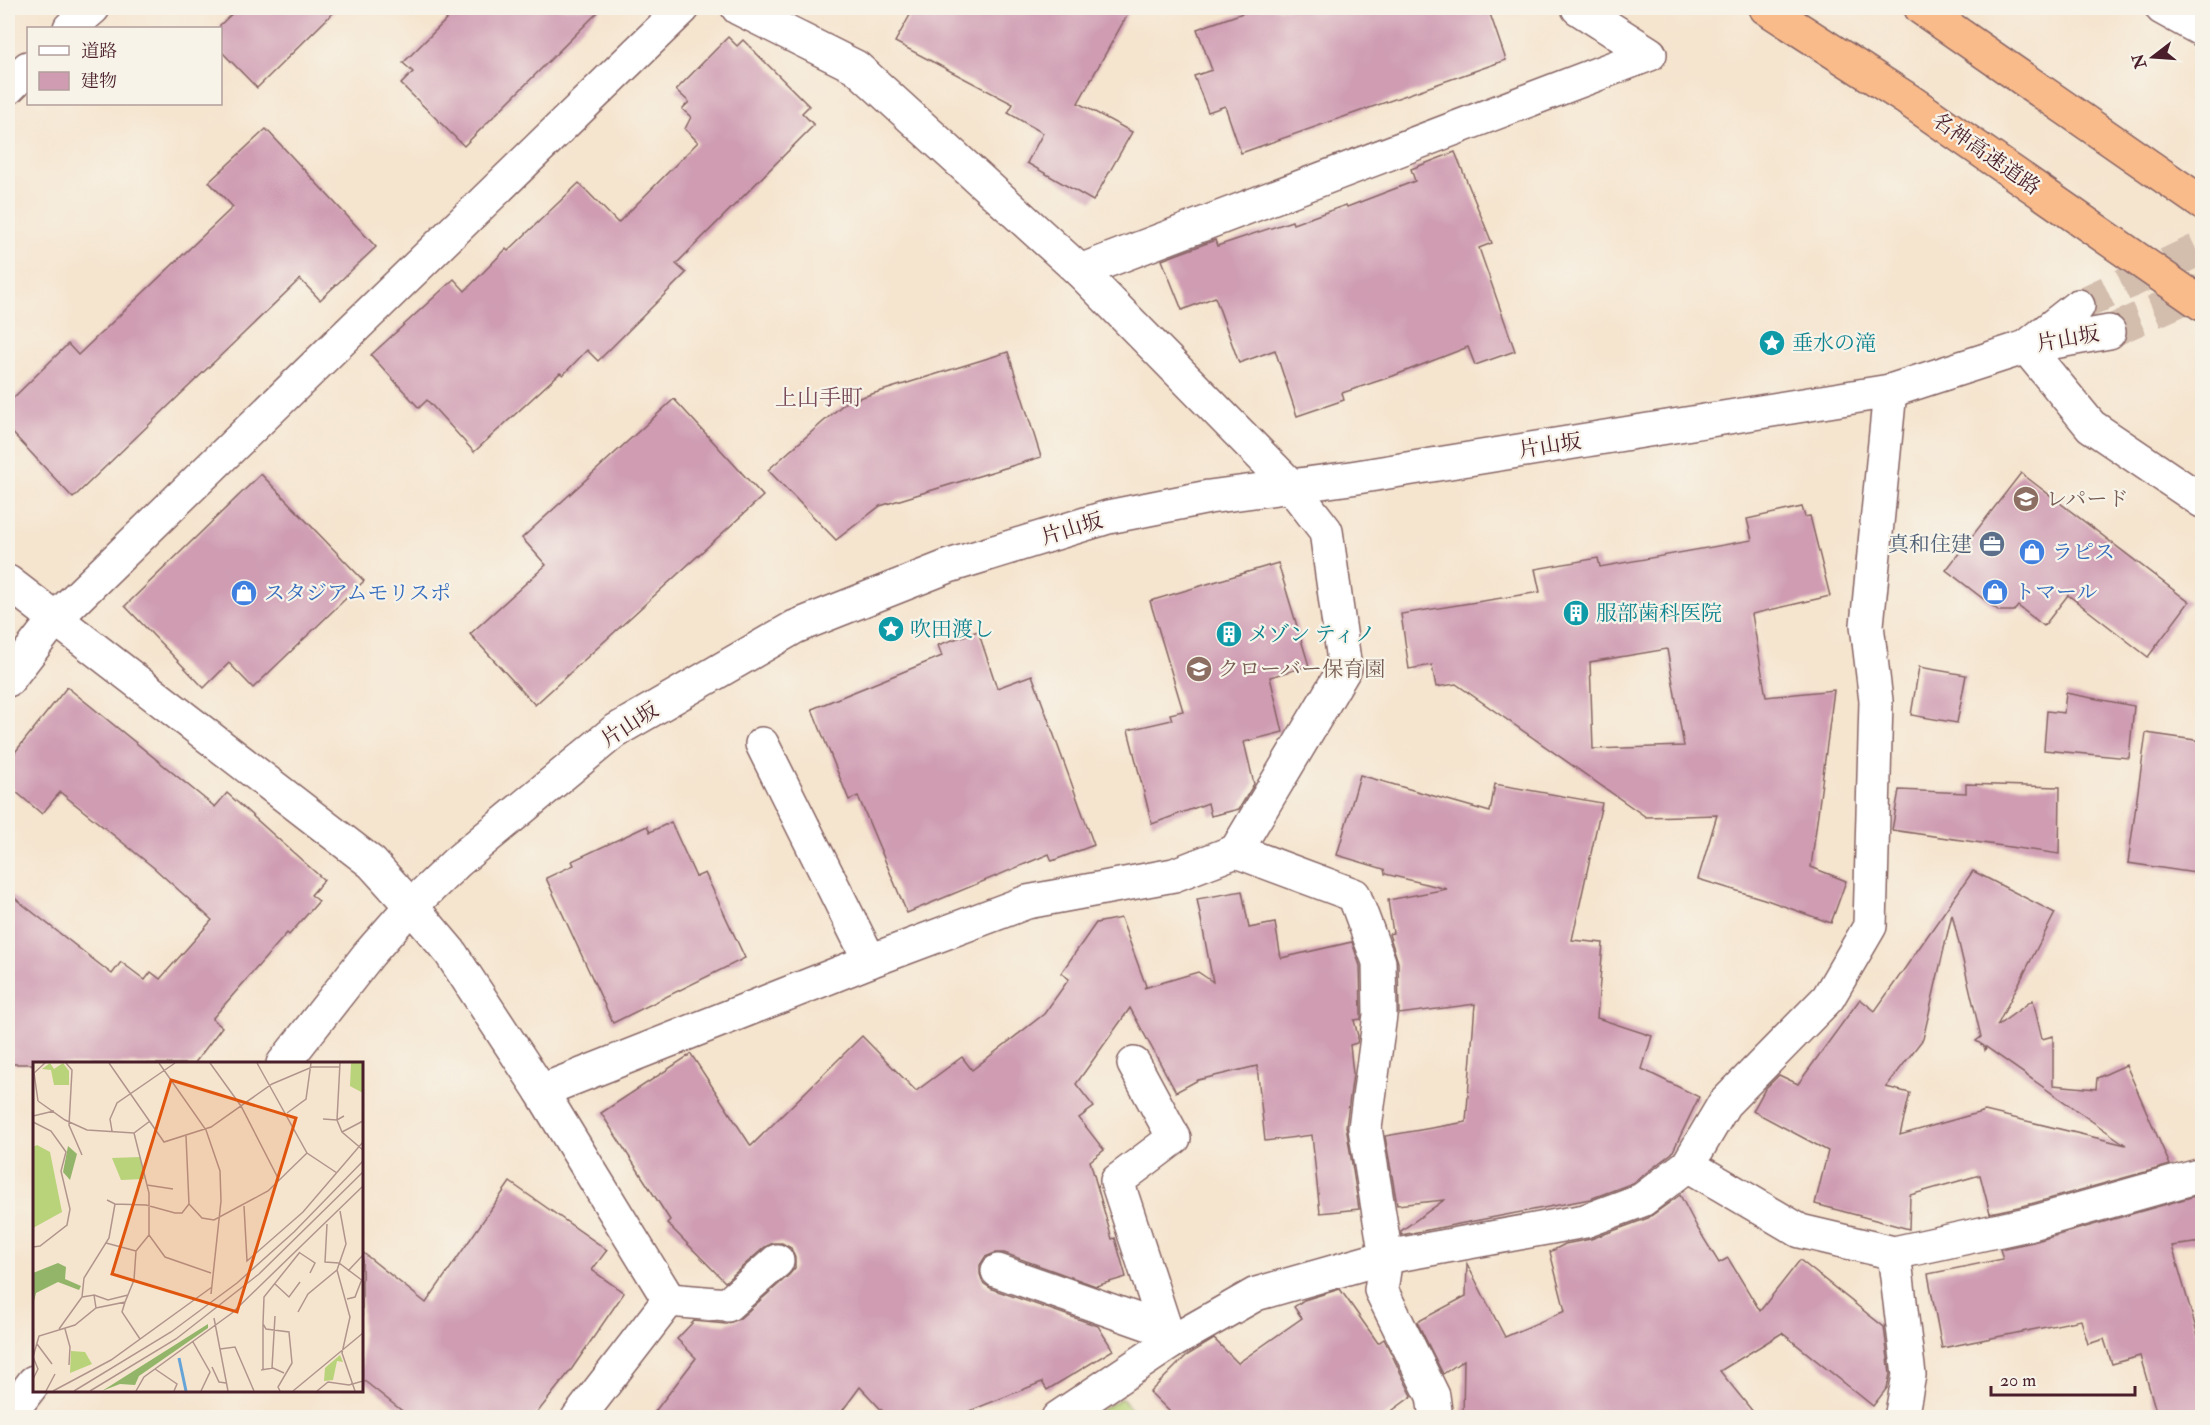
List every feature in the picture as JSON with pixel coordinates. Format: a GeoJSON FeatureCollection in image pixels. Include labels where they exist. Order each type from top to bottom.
{"type":"FeatureCollection","features":[{"type":"Feature","properties":{"kind":"highway","name":"名神高速道路"},"geometry":{"type":"LineString","coordinates":[[1766,8],[1907,99],[2202,304]]}},
{"type":"Feature","properties":{"kind":"highway"},"geometry":{"type":"LineString","coordinates":[[1921,8],[2202,203]]}},
{"type":"Feature","properties":{"kind":"street"},"geometry":{"type":"LineString","coordinates":[[71,27],[93,8]]}},
{"type":"Feature","properties":{"kind":"street"},"geometry":{"type":"LineString","coordinates":[[8,680],[55,620],[683,8]]}},
{"type":"Feature","properties":{"kind":"street"},"geometry":{"type":"LineString","coordinates":[[541,1091],[870,961],[1027,902],[1174,875],[1236,851],[1345,668],[1326,531],[1292,486],[1080,271],[856,67],[738,8]]}},
{"type":"Feature","properties":{"kind":"street"},"geometry":{"type":"LineString","coordinates":[[1080,271],[1650,54],[1578,8]]}},
{"type":"Feature","properties":{"kind":"street"},"geometry":{"type":"LineString","coordinates":[[2162,8],[2202,30]]}},
{"type":"Feature","properties":{"kind":"street"},"geometry":{"type":"LineString","coordinates":[[8,88],[27,69]]}},
{"type":"Feature","properties":{"kind":"street","name":"片山坂"},"geometry":{"type":"LineString","coordinates":[[2026,346],[2078,306]]}},
{"type":"Feature","properties":{"kind":"street","name":"片山坂"},"geometry":{"type":"LineString","coordinates":[[285,1062],[369,954],[411,906],[457,862],[615,731],[795,627],[949,566],[1108,517],[1209,497],[1351,478],[1890,391],[2026,346],[2109,332]]}},
{"type":"Feature","properties":{"kind":"street"},"geometry":{"type":"LineString","coordinates":[[2026,346],[2091,426],[2202,501]]}},
{"type":"Feature","properties":{"kind":"street"},"geometry":{"type":"LineString","coordinates":[[1058,1418],[1168,1336],[1256,1294],[1386,1257],[1585,1221],[1642,1200],[1688,1165],[1724,1104],[1828,998],[1870,926],[1876,701],[1867,625],[1890,391]]}},
{"type":"Feature","properties":{"kind":"street"},"geometry":{"type":"LineString","coordinates":[[8,582],[372,863],[450,952],[541,1091],[669,1300]]}},
{"type":"Feature","properties":{"kind":"street"},"geometry":{"type":"LineString","coordinates":[[762,744],[870,961]]}},
{"type":"Feature","properties":{"kind":"street"},"geometry":{"type":"LineString","coordinates":[[1236,851],[1354,896],[1379,962],[1380,1015],[1365,1128],[1386,1257],[1381,1290],[1433,1396],[1436,1418]]}},
{"type":"Feature","properties":{"kind":"street"},"geometry":{"type":"LineString","coordinates":[[1134,1064],[1174,1138],[1117,1181],[1168,1336]]}},
{"type":"Feature","properties":{"kind":"street"},"geometry":{"type":"LineString","coordinates":[[1688,1165],[1800,1230],[1894,1253],[2028,1224],[2202,1175]]}},
{"type":"Feature","properties":{"kind":"street"},"geometry":{"type":"LineString","coordinates":[[1894,1253],[1909,1375],[1901,1418]]}},
{"type":"Feature","properties":{"kind":"street"},"geometry":{"type":"LineString","coordinates":[[669,1300],[727,1305],[777,1261]]}},
{"type":"Feature","properties":{"kind":"street"},"geometry":{"type":"LineString","coordinates":[[998,1271],[1168,1336]]}},
{"type":"Feature","properties":{"kind":"street"},"geometry":{"type":"LineString","coordinates":[[578,1418],[669,1300]]}},
{"type":"Feature","properties":{"kind":"street"},"geometry":{"type":"LineString","coordinates":[[8,1416],[33,1383]]}},
{"type":"Feature","properties":{"kind":"green space"},"geometry":{"type":"Polygon","coordinates":[[[1122,1398],[1135,1417],[1087,1418],[1122,1398]]]}},
{"type":"Feature","properties":{"kind":"building"},"geometry":{"type":"Polygon","coordinates":[[[238,8],[338,8],[257,88],[222,52],[222,27],[220,25],[238,8]]]}},
{"type":"Feature","properties":{"kind":"building"},"geometry":{"type":"Polygon","coordinates":[[[458,8],[602,8],[464,146],[401,84],[413,72],[403,63],[458,8]]]}},
{"type":"Feature","properties":{"kind":"building"},"geometry":{"type":"Polygon","coordinates":[[[914,8],[1131,8],[1078,103],[1132,132],[1093,201],[1027,163],[1043,133],[1008,113],[1013,104],[895,42],[914,8]]]}},
{"type":"Feature","properties":{"kind":"building"},"geometry":{"type":"Polygon","coordinates":[[[1257,8],[1488,8],[1506,60],[1241,153],[1225,106],[1208,112],[1194,76],[1212,70],[1197,29],[1257,8]]]}},
{"type":"Feature","properties":{"kind":"building"},"geometry":{"type":"Polygon","coordinates":[[[728,37],[737,46],[743,40],[809,106],[802,113],[814,125],[676,264],[686,273],[598,361],[587,350],[563,375],[560,373],[474,452],[427,400],[419,408],[371,355],[454,279],[465,291],[506,249],[508,251],[579,183],[618,223],[698,142],[685,129],[691,117],[682,109],[689,102],[676,90],[728,37]]]}},
{"type":"Feature","properties":{"kind":"building"},"geometry":{"type":"Polygon","coordinates":[[[266,129],[376,247],[320,300],[300,279],[73,498],[8,428],[8,403],[68,344],[78,355],[233,207],[209,182],[266,129]]]}},
{"type":"Feature","properties":{"kind":"building"},"geometry":{"type":"Polygon","coordinates":[[[1455,152],[1492,243],[1479,248],[1515,351],[1475,365],[1468,347],[1342,393],[1344,400],[1297,416],[1275,350],[1239,363],[1215,297],[1182,310],[1162,260],[1215,240],[1217,246],[1292,221],[1293,224],[1346,205],[1347,207],[1415,181],[1411,169],[1455,152]]]}},
{"type":"Feature","properties":{"kind":"building"},"geometry":{"type":"Polygon","coordinates":[[[1008,352],[1041,457],[880,506],[836,540],[768,470],[846,402],[1008,352]]]}},
{"type":"Feature","properties":{"kind":"building"},"geometry":{"type":"Polygon","coordinates":[[[674,399],[763,496],[535,705],[470,634],[546,565],[522,538],[674,399]]]}},
{"type":"Feature","properties":{"kind":"building"},"geometry":{"type":"Polygon","coordinates":[[[2021,473],[2189,602],[2148,657],[2068,595],[2044,626],[2018,606],[2014,611],[1999,611],[1946,570],[2021,473]]]}},
{"type":"Feature","properties":{"kind":"building","name":"スタジアムモリスポ"},"geometry":{"type":"Polygon","coordinates":[[[261,474],[364,581],[253,688],[229,663],[204,688],[125,606],[261,474]]]}},
{"type":"Feature","properties":{"kind":"building"},"geometry":{"type":"Polygon","coordinates":[[[1802,507],[1805,517],[1810,516],[1830,596],[1752,614],[1766,697],[1834,690],[1811,867],[1846,881],[1831,923],[1698,879],[1717,815],[1646,817],[1456,684],[1436,687],[1432,665],[1409,669],[1401,614],[1540,592],[1535,569],[1598,558],[1600,567],[1752,540],[1747,519],[1802,507]],[[1667,649],[1590,662],[1593,749],[1684,746],[1667,649]]]}},
{"type":"Feature","properties":{"kind":"building"},"geometry":{"type":"Polygon","coordinates":[[[1278,563],[1309,666],[1270,677],[1283,732],[1244,742],[1254,784],[1239,809],[1211,816],[1208,803],[1152,824],[1128,730],[1172,720],[1170,714],[1183,711],[1150,601],[1278,563]]]}},
{"type":"Feature","properties":{"kind":"building"},"geometry":{"type":"Polygon","coordinates":[[[978,631],[997,688],[1032,675],[1094,845],[1052,861],[1049,854],[907,913],[858,796],[849,800],[812,709],[942,656],[938,645],[978,631]]]}},
{"type":"Feature","properties":{"kind":"building"},"geometry":{"type":"Polygon","coordinates":[[[1919,667],[1966,675],[1957,723],[1911,715],[1919,667]]]}},
{"type":"Feature","properties":{"kind":"building"},"geometry":{"type":"Polygon","coordinates":[[[67,687],[215,807],[227,793],[324,880],[311,895],[319,901],[289,935],[287,933],[212,1019],[222,1027],[196,1062],[8,1064],[8,893],[112,974],[121,962],[145,980],[151,972],[160,979],[212,920],[153,867],[60,792],[42,814],[8,785],[8,761],[67,687]]]}},
{"type":"Feature","properties":{"kind":"building"},"geometry":{"type":"Polygon","coordinates":[[[2066,693],[2134,706],[2129,758],[2044,750],[2047,711],[2064,713],[2066,693]]]}},
{"type":"Feature","properties":{"kind":"building"},"geometry":{"type":"Polygon","coordinates":[[[2146,733],[2202,741],[2202,874],[2128,863],[2146,733]]]}},
{"type":"Feature","properties":{"kind":"building"},"geometry":{"type":"Polygon","coordinates":[[[1360,775],[1490,812],[1495,784],[1602,803],[1572,940],[1603,943],[1597,1018],[1652,1036],[1642,1069],[1699,1097],[1672,1153],[1633,1183],[1590,1199],[1401,1235],[1401,1231],[1444,1200],[1397,1205],[1385,1136],[1466,1122],[1475,1004],[1399,1014],[1398,962],[1389,934],[1393,933],[1388,900],[1447,889],[1385,874],[1384,869],[1337,855],[1360,775]]]}},
{"type":"Feature","properties":{"kind":"building"},"geometry":{"type":"Polygon","coordinates":[[[1966,784],[2060,787],[2059,854],[1892,830],[1899,790],[1966,793],[1966,784]]]}},
{"type":"Feature","properties":{"kind":"building"},"geometry":{"type":"Polygon","coordinates":[[[671,822],[696,877],[705,873],[745,958],[613,1023],[546,878],[574,865],[572,861],[647,826],[650,832],[671,822]]]}},
{"type":"Feature","properties":{"kind":"building"},"geometry":{"type":"Polygon","coordinates":[[[1973,871],[2055,913],[1997,1026],[2033,1000],[2042,1039],[2053,1036],[2053,1085],[2096,1089],[2097,1078],[2126,1065],[2170,1165],[1990,1213],[1980,1175],[1910,1195],[1909,1229],[1815,1204],[1828,1151],[1753,1111],[1765,1089],[1779,1075],[1798,1084],[1860,999],[1875,1011],[1973,871]],[[1952,914],[1923,1039],[1886,1087],[1910,1093],[1900,1135],[1985,1111],[2126,1145],[1986,1047],[1985,1050],[1984,1046],[1976,1041],[1981,1037],[1952,914]]]}},
{"type":"Feature","properties":{"kind":"building"},"geometry":{"type":"Polygon","coordinates":[[[1242,891],[1249,928],[1275,923],[1281,958],[1352,942],[1360,966],[1361,1019],[1354,1020],[1358,1036],[1357,1043],[1350,1045],[1353,1074],[1346,1126],[1359,1209],[1320,1213],[1312,1135],[1265,1141],[1257,1066],[1198,1080],[1176,1092],[1130,1008],[1076,1084],[1094,1107],[1079,1118],[1104,1150],[1090,1161],[1112,1239],[1115,1238],[1126,1277],[1096,1286],[1004,1253],[995,1253],[985,1257],[980,1265],[983,1283],[992,1289],[1098,1326],[1113,1350],[1047,1390],[1042,1382],[952,1418],[889,1418],[860,1387],[837,1418],[650,1418],[696,1358],[677,1339],[694,1321],[726,1324],[739,1319],[789,1275],[795,1268],[795,1258],[791,1248],[782,1243],[773,1243],[765,1247],[725,1282],[667,1223],[670,1220],[601,1113],[691,1054],[751,1146],[862,1036],[916,1091],[962,1057],[972,1070],[1044,1014],[1069,979],[1061,973],[1096,923],[1121,918],[1146,986],[1144,988],[1198,972],[1213,982],[1197,899],[1242,891]]]}},
{"type":"Feature","properties":{"kind":"building"},"geometry":{"type":"Polygon","coordinates":[[[510,1182],[607,1250],[592,1270],[624,1293],[571,1370],[533,1418],[411,1418],[363,1380],[363,1253],[426,1303],[510,1182]]]}},
{"type":"Feature","properties":{"kind":"building"},"geometry":{"type":"Polygon","coordinates":[[[2202,1194],[2202,1242],[2172,1246],[2202,1349],[2202,1418],[2158,1418],[2140,1356],[2112,1364],[2104,1339],[2088,1344],[2081,1320],[1942,1348],[1928,1274],[2003,1259],[2000,1249],[2033,1242],[2202,1194]]]}},
{"type":"Feature","properties":{"kind":"building"},"geometry":{"type":"Polygon","coordinates":[[[1680,1195],[1719,1263],[1728,1258],[1760,1311],[1800,1260],[1884,1327],[1890,1374],[1887,1388],[1873,1406],[1782,1333],[1720,1371],[1758,1418],[1463,1418],[1464,1360],[1443,1374],[1417,1322],[1466,1296],[1467,1264],[1505,1337],[1565,1311],[1550,1252],[1565,1244],[1591,1239],[1648,1218],[1680,1195]]]}},
{"type":"Feature","properties":{"kind":"building"},"geometry":{"type":"Polygon","coordinates":[[[1340,1289],[1378,1343],[1384,1339],[1412,1396],[1382,1418],[1176,1418],[1150,1392],[1186,1356],[1214,1339],[1238,1363],[1302,1318],[1294,1307],[1304,1300],[1340,1289]]]}},
{"type":"Feature","properties":{"kind":"tunnel"},"geometry":{"type":"LineString","coordinates":[[2078,306],[2202,248]]}},
{"type":"Feature","properties":{"kind":"tunnel"},"geometry":{"type":"LineString","coordinates":[[2109,332],[2202,290]]}},
{"type":"Feature","properties":{"kind":"place","name":"垂水の滝"},"geometry":{"type":"Point","coordinates":[1772,343]}},
{"type":"Feature","properties":{"kind":"place","name":"レパード"},"geometry":{"type":"Point","coordinates":[2026,499]}},
{"type":"Feature","properties":{"kind":"place","name":"真和住建"},"geometry":{"type":"Point","coordinates":[1992,544]}},
{"type":"Feature","properties":{"kind":"place","name":"ラピス"},"geometry":{"type":"Point","coordinates":[2032,552]}},
{"type":"Feature","properties":{"kind":"place","name":"トマール"},"geometry":{"type":"Point","coordinates":[1995,592]}},
{"type":"Feature","properties":{"kind":"place","name":"スタジアムモリスポ"},"geometry":{"type":"Point","coordinates":[244,593]}},
{"type":"Feature","properties":{"kind":"place","name":"服部歯科医院"},"geometry":{"type":"Point","coordinates":[1576,613]}},
{"type":"Feature","properties":{"kind":"place","name":"吹田渡し"},"geometry":{"type":"Point","coordinates":[891,629]}},
{"type":"Feature","properties":{"kind":"place","name":"メゾン ティノ"},"geometry":{"type":"Point","coordinates":[1229,634]}},
{"type":"Feature","properties":{"kind":"place","name":"クローバー保育園"},"geometry":{"type":"Point","coordinates":[1199,669]}},
{"type":"Feature","properties":{"kind":"district","name":"上山手町"},"geometry":{"type":"Point","coordinates":[819,398]}}]}
